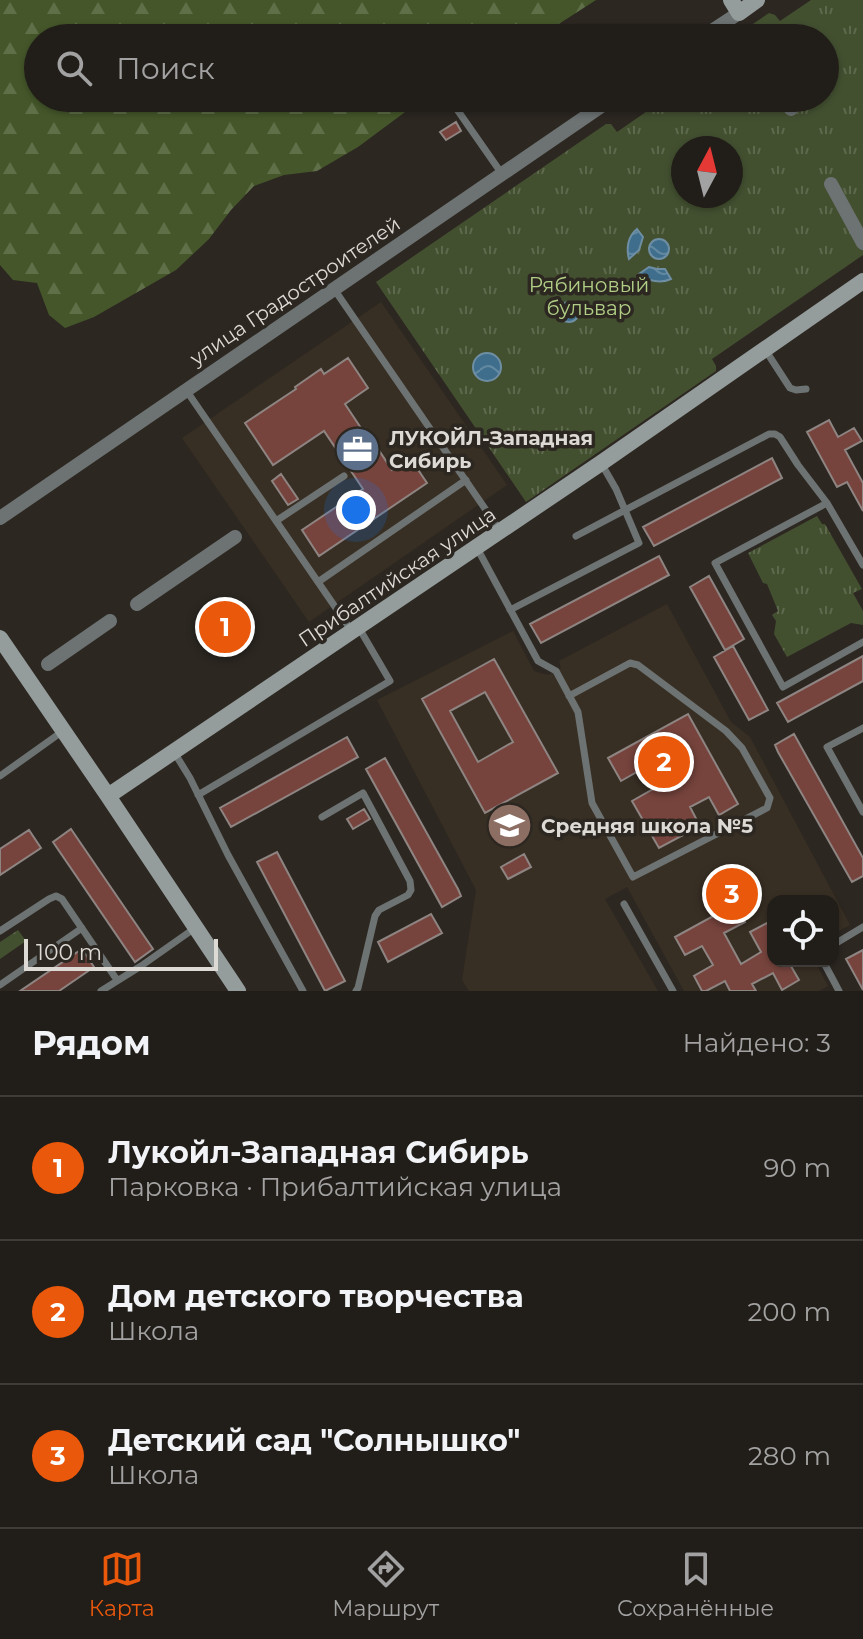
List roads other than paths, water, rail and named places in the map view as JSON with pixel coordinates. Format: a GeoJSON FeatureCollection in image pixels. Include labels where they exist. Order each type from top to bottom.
{"type":"FeatureCollection","features":[{"type":"Feature","properties":{"kind":"street"},"geometry":{"type":"LineString","coordinates":[[716,24],[735,6],[757,0]]}},
{"type":"Feature","properties":{"kind":"street","name":"улица Градостроителей"},"geometry":{"type":"LineString","coordinates":[[0,518],[593,112]]}},
{"type":"Feature","properties":{"kind":"street"},"geometry":{"type":"LineString","coordinates":[[831,184],[863,243]]}},
{"type":"Feature","properties":{"kind":"street","name":"Прибалтийская улица"},"geometry":{"type":"LineString","coordinates":[[108,796],[601,463],[863,281]]}},
{"type":"Feature","properties":{"kind":"street"},"geometry":{"type":"LineString","coordinates":[[137,604],[235,537]]}},
{"type":"Feature","properties":{"kind":"street"},"geometry":{"type":"LineString","coordinates":[[48,664],[110,621]]}},
{"type":"Feature","properties":{"kind":"street"},"geometry":{"type":"LineString","coordinates":[[0,638],[238,991]]}},
{"type":"Feature","properties":{"kind":"lane"},"geometry":{"type":"LineString","coordinates":[[459,112],[502,174]]}},
{"type":"Feature","properties":{"kind":"lane"},"geometry":{"type":"LineString","coordinates":[[334,289],[501,531]]}},
{"type":"Feature","properties":{"kind":"lane"},"geometry":{"type":"LineString","coordinates":[[764,349],[790,388],[806,389]]}},
{"type":"Feature","properties":{"kind":"lane"},"geometry":{"type":"LineString","coordinates":[[186,390],[390,681],[198,795]]}},
{"type":"Feature","properties":{"kind":"lane"},"geometry":{"type":"LineString","coordinates":[[576,536],[769,434],[775,434],[827,503],[863,565]]}},
{"type":"Feature","properties":{"kind":"lane"},"geometry":{"type":"LineString","coordinates":[[510,610],[639,543],[601,463]]}},
{"type":"Feature","properties":{"kind":"lane"},"geometry":{"type":"LineString","coordinates":[[276,521],[344,476]]}},
{"type":"Feature","properties":{"kind":"lane"},"geometry":{"type":"LineString","coordinates":[[318,582],[466,480]]}},
{"type":"Feature","properties":{"kind":"lane"},"geometry":{"type":"LineString","coordinates":[[827,503],[715,563],[783,687],[863,642]]}},
{"type":"Feature","properties":{"kind":"lane"},"geometry":{"type":"LineString","coordinates":[[476,547],[538,661],[556,671],[569,696],[578,712],[592,803],[633,877],[767,808],[770,798],[742,748],[716,723],[638,665],[630,663],[569,696]]}},
{"type":"Feature","properties":{"kind":"lane"},"geometry":{"type":"LineString","coordinates":[[863,728],[827,747],[863,812]]}},
{"type":"Feature","properties":{"kind":"lane"},"geometry":{"type":"LineString","coordinates":[[0,776],[64,731]]}},
{"type":"Feature","properties":{"kind":"lane"},"geometry":{"type":"LineString","coordinates":[[174,752],[303,991]]}},
{"type":"Feature","properties":{"kind":"lane"},"geometry":{"type":"LineString","coordinates":[[322,817],[363,793],[411,886],[408,895],[379,910],[375,916],[356,991]]}},
{"type":"Feature","properties":{"kind":"lane"},"geometry":{"type":"LineString","coordinates":[[0,931],[56,896],[62,899],[117,980]]}},
{"type":"Feature","properties":{"kind":"lane"},"geometry":{"type":"LineString","coordinates":[[624,904],[673,991]]}},
{"type":"Feature","properties":{"kind":"lane"},"geometry":{"type":"LineString","coordinates":[[839,941],[863,927]]}},
{"type":"Feature","properties":{"kind":"lane"},"geometry":{"type":"LineString","coordinates":[[0,985],[82,928]]}},
{"type":"Feature","properties":{"kind":"lane"},"geometry":{"type":"LineString","coordinates":[[101,991],[195,928]]}},
{"type":"Feature","properties":{"kind":"lane"},"geometry":{"type":"LineString","coordinates":[[826,967],[839,991]]}},
{"type":"Feature","properties":{"kind":"water"},"geometry":{"type":"Polygon","coordinates":[[[637,229],[643,237],[639,250],[629,259],[628,242],[637,229]]]}},
{"type":"Feature","properties":{"kind":"water"},"geometry":{"type":"Polygon","coordinates":[[[659,239],[666,242],[669,249],[666,256],[659,259],[652,256],[649,249],[652,242],[659,239]]]}},
{"type":"Feature","properties":{"kind":"water"},"geometry":{"type":"Polygon","coordinates":[[[649,267],[665,269],[671,279],[655,281],[639,274],[649,267]]]}},
{"type":"Feature","properties":{"kind":"water"},"geometry":{"type":"Polygon","coordinates":[[[569,302],[576,305],[579,312],[576,319],[569,322],[562,319],[559,312],[562,305],[569,302]]]}},
{"type":"Feature","properties":{"kind":"water"},"geometry":{"type":"Polygon","coordinates":[[[487,353],[497,357],[501,367],[497,377],[487,381],[477,377],[473,367],[477,357],[487,353]]]}},
{"type":"Feature","properties":{"kind":"place","name":"ЛУКОЙЛ-Западная Сибирь"},"geometry":{"type":"Point","coordinates":[358,450]}},
{"type":"Feature","properties":{"kind":"place","name":"Лукойл-Западная Сибирь"},"geometry":{"type":"Point","coordinates":[225,627]}},
{"type":"Feature","properties":{"kind":"place","name":"Дом детского творчества"},"geometry":{"type":"Point","coordinates":[664,762]}},
{"type":"Feature","properties":{"kind":"place","name":"Средняя школа №5"},"geometry":{"type":"Point","coordinates":[510,826]}},
{"type":"Feature","properties":{"kind":"place","name":"Детский сад \"Солнышко\""},"geometry":{"type":"Point","coordinates":[732,894]}},
{"type":"Feature","properties":{"kind":"park label","name":"Рябиновый бульвар"},"geometry":{"type":"Point","coordinates":[589,296]}}]}
